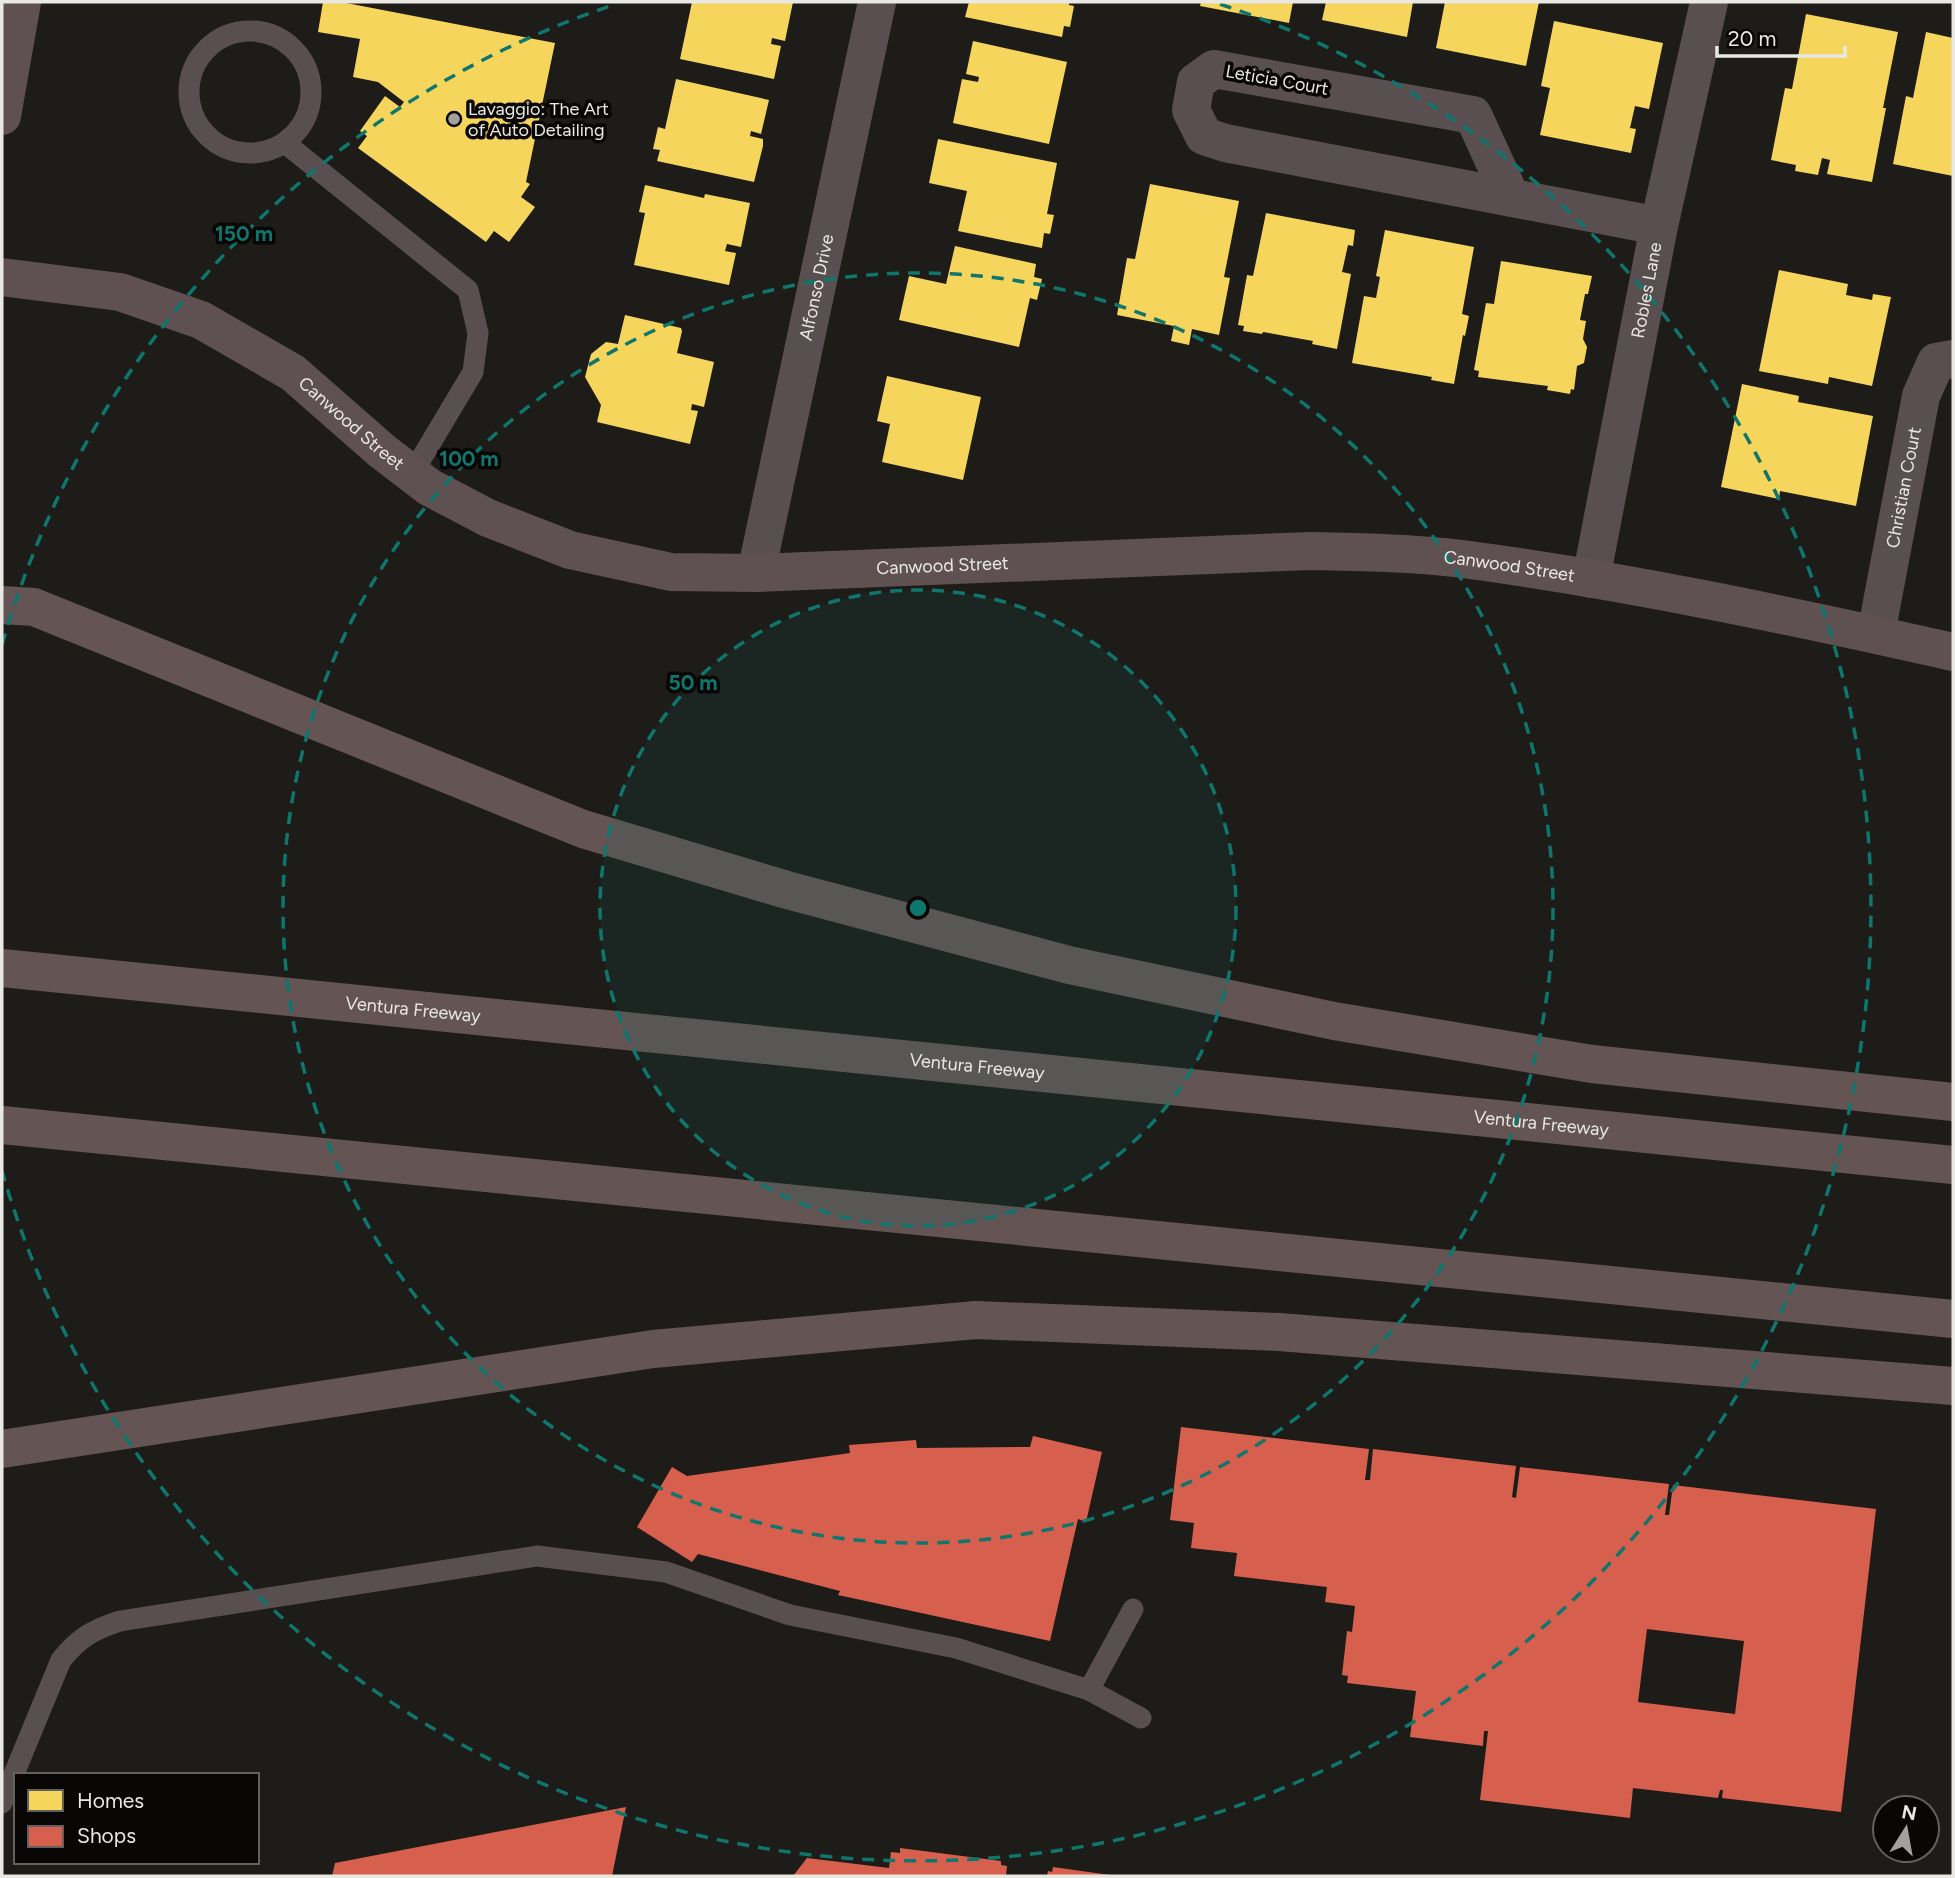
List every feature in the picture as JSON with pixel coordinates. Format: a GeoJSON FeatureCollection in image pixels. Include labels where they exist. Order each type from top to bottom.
{"type":"FeatureCollection","features":[{"type":"Feature","properties":{"kind":"highway"},"geometry":{"type":"LineString","coordinates":[[2,606],[34,607],[583,830],[787,890],[1069,965],[1334,1021],[1592,1064],[1953,1102]]}},
{"type":"Feature","properties":{"kind":"highway","name":"Ventura Freeway"},"geometry":{"type":"LineString","coordinates":[[2,968],[1953,1165]]}},
{"type":"Feature","properties":{"kind":"highway"},"geometry":{"type":"LineString","coordinates":[[2,1125],[1953,1320]]}},
{"type":"Feature","properties":{"kind":"highway"},"geometry":{"type":"LineString","coordinates":[[2,1449],[653,1349],[976,1320],[1279,1332],[1953,1386]]}},
{"type":"Feature","properties":{"kind":"street"},"geometry":{"type":"LineString","coordinates":[[2,116],[5,68],[22,2]]}},
{"type":"Feature","properties":{"kind":"street","name":"Alfonso Drive"},"geometry":{"type":"LineString","coordinates":[[756,573],[877,2]]}},
{"type":"Feature","properties":{"kind":"street","name":"Robles Lane"},"geometry":{"type":"LineString","coordinates":[[1591,579],[1659,226],[1709,2]]}},
{"type":"Feature","properties":{"kind":"street","name":"Leticia Court"},"geometry":{"type":"LineString","coordinates":[[1511,198],[1473,115],[1214,69],[1196,82],[1191,110],[1204,136],[1225,143],[1511,198],[1659,226]]}},
{"type":"Feature","properties":{"kind":"street","name":"Canwood Street"},"geometry":{"type":"LineString","coordinates":[[2,277],[120,292],[201,320],[293,373],[382,451],[429,487],[488,517],[570,550],[671,572],[756,573],[1310,551],[1392,553],[1461,559],[1591,579],[1953,650]]}},
{"type":"Feature","properties":{"kind":"street","name":"Christian Court"},"geometry":{"type":"LineString","coordinates":[[1876,634],[1922,396],[1937,362],[1953,359]]}},
{"type":"Feature","properties":{"kind":"lane"},"geometry":{"type":"LineString","coordinates":[[250,31],[278,38],[300,56],[309,74],[312,93],[309,112],[299,129],[285,143],[266,152],[245,154],[225,148],[207,136],[195,118],[189,98],[191,77],[200,57],[213,44],[230,35],[250,31]]}},
{"type":"Feature","properties":{"kind":"lane"},"geometry":{"type":"LineString","coordinates":[[285,143],[468,290],[478,333],[473,372],[412,474]]}},
{"type":"Feature","properties":{"kind":"lane"},"geometry":{"type":"LineString","coordinates":[[14,1773],[61,1660],[75,1642],[95,1629],[120,1621],[537,1556],[666,1572],[790,1615],[956,1647],[1089,1690],[1141,1718]]}},
{"type":"Feature","properties":{"kind":"lane"},"geometry":{"type":"LineString","coordinates":[[1089,1690],[1133,1609]]}},
{"type":"Feature","properties":{"kind":"lane"},"geometry":{"type":"LineString","coordinates":[[2,1803],[14,1774]]}},
{"type":"Feature","properties":{"kind":"building: Homes","name":"Lavaggio: The Art of Auto Detailing"},"geometry":{"type":"Polygon","coordinates":[[[323,2],[341,2],[555,43],[526,182],[530,184],[521,197],[535,207],[509,242],[494,231],[486,242],[358,148],[367,136],[360,131],[385,96],[400,107],[404,102],[378,82],[353,77],[360,39],[318,32],[323,2]]]}},
{"type":"Feature","properties":{"kind":"building: Homes"},"geometry":{"type":"Polygon","coordinates":[[[692,2],[793,2],[785,41],[772,38],[771,44],[781,46],[774,79],[680,59],[692,2]]]}},
{"type":"Feature","properties":{"kind":"building: Homes"},"geometry":{"type":"Polygon","coordinates":[[[969,2],[1069,2],[1069,5],[1074,6],[1070,27],[1064,26],[1062,37],[965,17],[969,2]]]}},
{"type":"Feature","properties":{"kind":"building: Homes"},"geometry":{"type":"Polygon","coordinates":[[[1201,2],[1293,2],[1289,23],[1200,6],[1201,2]]]}},
{"type":"Feature","properties":{"kind":"building: Homes"},"geometry":{"type":"Polygon","coordinates":[[[1326,2],[1413,2],[1407,37],[1322,20],[1326,2]]]}},
{"type":"Feature","properties":{"kind":"building: Homes"},"geometry":{"type":"Polygon","coordinates":[[[1445,2],[1539,2],[1526,66],[1436,48],[1445,2]]]}},
{"type":"Feature","properties":{"kind":"building: Homes"},"geometry":{"type":"Polygon","coordinates":[[[1806,14],[1898,32],[1872,182],[1827,174],[1830,160],[1822,158],[1818,175],[1795,171],[1796,165],[1771,160],[1785,88],[1792,89],[1806,14]]]}},
{"type":"Feature","properties":{"kind":"building: Homes"},"geometry":{"type":"Polygon","coordinates":[[[1554,21],[1663,43],[1649,109],[1635,106],[1630,128],[1636,129],[1631,153],[1540,135],[1550,88],[1541,86],[1554,21]]]}},
{"type":"Feature","properties":{"kind":"building: Homes"},"geometry":{"type":"Polygon","coordinates":[[[1926,32],[1953,38],[1953,176],[1893,164],[1906,96],[1913,98],[1926,32]]]}},
{"type":"Feature","properties":{"kind":"building: Homes"},"geometry":{"type":"Polygon","coordinates":[[[973,41],[1067,62],[1049,144],[953,123],[962,79],[978,82],[979,77],[966,74],[973,41]]]}},
{"type":"Feature","properties":{"kind":"building: Homes"},"geometry":{"type":"Polygon","coordinates":[[[676,79],[769,100],[761,134],[751,131],[750,136],[763,139],[754,182],[657,161],[660,150],[653,149],[658,127],[665,129],[676,79]]]}},
{"type":"Feature","properties":{"kind":"building: Homes"},"geometry":{"type":"Polygon","coordinates":[[[938,139],[1057,163],[1047,214],[1054,215],[1050,234],[1044,233],[1042,248],[958,231],[967,191],[929,183],[938,139]]]}},
{"type":"Feature","properties":{"kind":"building: Homes"},"geometry":{"type":"Polygon","coordinates":[[[1150,184],[1239,201],[1224,277],[1230,278],[1219,335],[1192,329],[1189,345],[1171,341],[1174,326],[1117,315],[1127,258],[1135,259],[1150,184]]]}},
{"type":"Feature","properties":{"kind":"building: Homes"},"geometry":{"type":"Polygon","coordinates":[[[645,185],[704,198],[705,194],[750,203],[741,247],[727,244],[725,251],[736,253],[729,285],[634,265],[645,213],[639,212],[645,185]]]}},
{"type":"Feature","properties":{"kind":"building: Homes"},"geometry":{"type":"Polygon","coordinates":[[[1266,213],[1355,230],[1353,246],[1348,245],[1342,272],[1351,274],[1337,349],[1312,344],[1313,341],[1243,331],[1244,326],[1238,325],[1247,275],[1253,276],[1266,213]]]}},
{"type":"Feature","properties":{"kind":"building: Homes"},"geometry":{"type":"Polygon","coordinates":[[[1385,230],[1474,247],[1462,314],[1469,316],[1454,384],[1431,380],[1432,377],[1352,363],[1364,296],[1376,298],[1380,277],[1376,276],[1385,230]]]}},
{"type":"Feature","properties":{"kind":"building: Homes"},"geometry":{"type":"Polygon","coordinates":[[[955,246],[1036,264],[1034,277],[1042,279],[1037,300],[1030,298],[1019,347],[899,320],[909,276],[946,284],[955,246]]]}},
{"type":"Feature","properties":{"kind":"building: Homes"},"geometry":{"type":"Polygon","coordinates":[[[1501,261],[1592,276],[1580,320],[1586,321],[1583,339],[1587,347],[1584,363],[1577,366],[1574,390],[1571,389],[1570,394],[1547,390],[1548,386],[1478,377],[1479,371],[1474,370],[1486,303],[1494,304],[1501,261]]]}},
{"type":"Feature","properties":{"kind":"building: Homes"},"geometry":{"type":"Polygon","coordinates":[[[1779,270],[1848,284],[1846,295],[1872,300],[1873,294],[1891,297],[1872,386],[1829,377],[1828,384],[1759,371],[1779,270]]]}},
{"type":"Feature","properties":{"kind":"building: Homes"},"geometry":{"type":"Polygon","coordinates":[[[625,315],[681,328],[677,353],[714,362],[704,407],[692,404],[691,410],[698,411],[690,444],[597,422],[601,405],[585,377],[591,354],[606,342],[618,344],[625,315]]]}},
{"type":"Feature","properties":{"kind":"building: Homes"},"geometry":{"type":"Polygon","coordinates":[[[887,376],[981,397],[963,480],[882,462],[890,424],[877,421],[887,376]]]}},
{"type":"Feature","properties":{"kind":"building: Homes"},"geometry":{"type":"Polygon","coordinates":[[[1742,384],[1799,396],[1798,402],[1873,416],[1856,506],[1780,491],[1779,499],[1721,487],[1742,384]]]}},
{"type":"Feature","properties":{"kind":"building: Shops"},"geometry":{"type":"Polygon","coordinates":[[[1181,1427],[1369,1449],[1365,1480],[1370,1480],[1373,1449],[1516,1466],[1512,1497],[1516,1498],[1520,1467],[1669,1484],[1665,1515],[1669,1515],[1673,1485],[1876,1509],[1841,1812],[1722,1798],[1723,1790],[1720,1790],[1718,1798],[1633,1788],[1630,1818],[1480,1800],[1488,1731],[1484,1731],[1483,1746],[1410,1737],[1416,1691],[1347,1683],[1348,1676],[1342,1675],[1347,1631],[1352,1632],[1355,1606],[1325,1602],[1327,1587],[1234,1576],[1237,1553],[1191,1548],[1194,1523],[1170,1520],[1181,1427]],[[1647,1629],[1638,1702],[1735,1714],[1744,1641],[1647,1629]]]}},
{"type":"Feature","properties":{"kind":"building: Shops"},"geometry":{"type":"Polygon","coordinates":[[[1033,1436],[1102,1452],[1086,1522],[1078,1519],[1050,1641],[838,1595],[840,1591],[698,1554],[692,1562],[637,1527],[672,1467],[687,1476],[850,1453],[849,1445],[916,1440],[917,1448],[1030,1447],[1033,1436]]]}},
{"type":"Feature","properties":{"kind":"building: Shops"},"geometry":{"type":"Polygon","coordinates":[[[626,1807],[612,1876],[332,1876],[335,1863],[626,1807]]]}},
{"type":"Feature","properties":{"kind":"building: Shops"},"geometry":{"type":"Polygon","coordinates":[[[900,1848],[1001,1861],[1001,1865],[1007,1866],[1006,1876],[793,1876],[807,1858],[889,1868],[891,1852],[900,1853],[900,1848]]]}},
{"type":"Feature","properties":{"kind":"building: Shops"},"geometry":{"type":"Polygon","coordinates":[[[1053,1867],[1110,1875],[1110,1876],[1047,1876],[1053,1867]]]}},
{"type":"Feature","properties":{"kind":"place","name":"Lavaggio: The Art of Auto Detailing"},"geometry":{"type":"Point","coordinates":[454,119]}}]}
